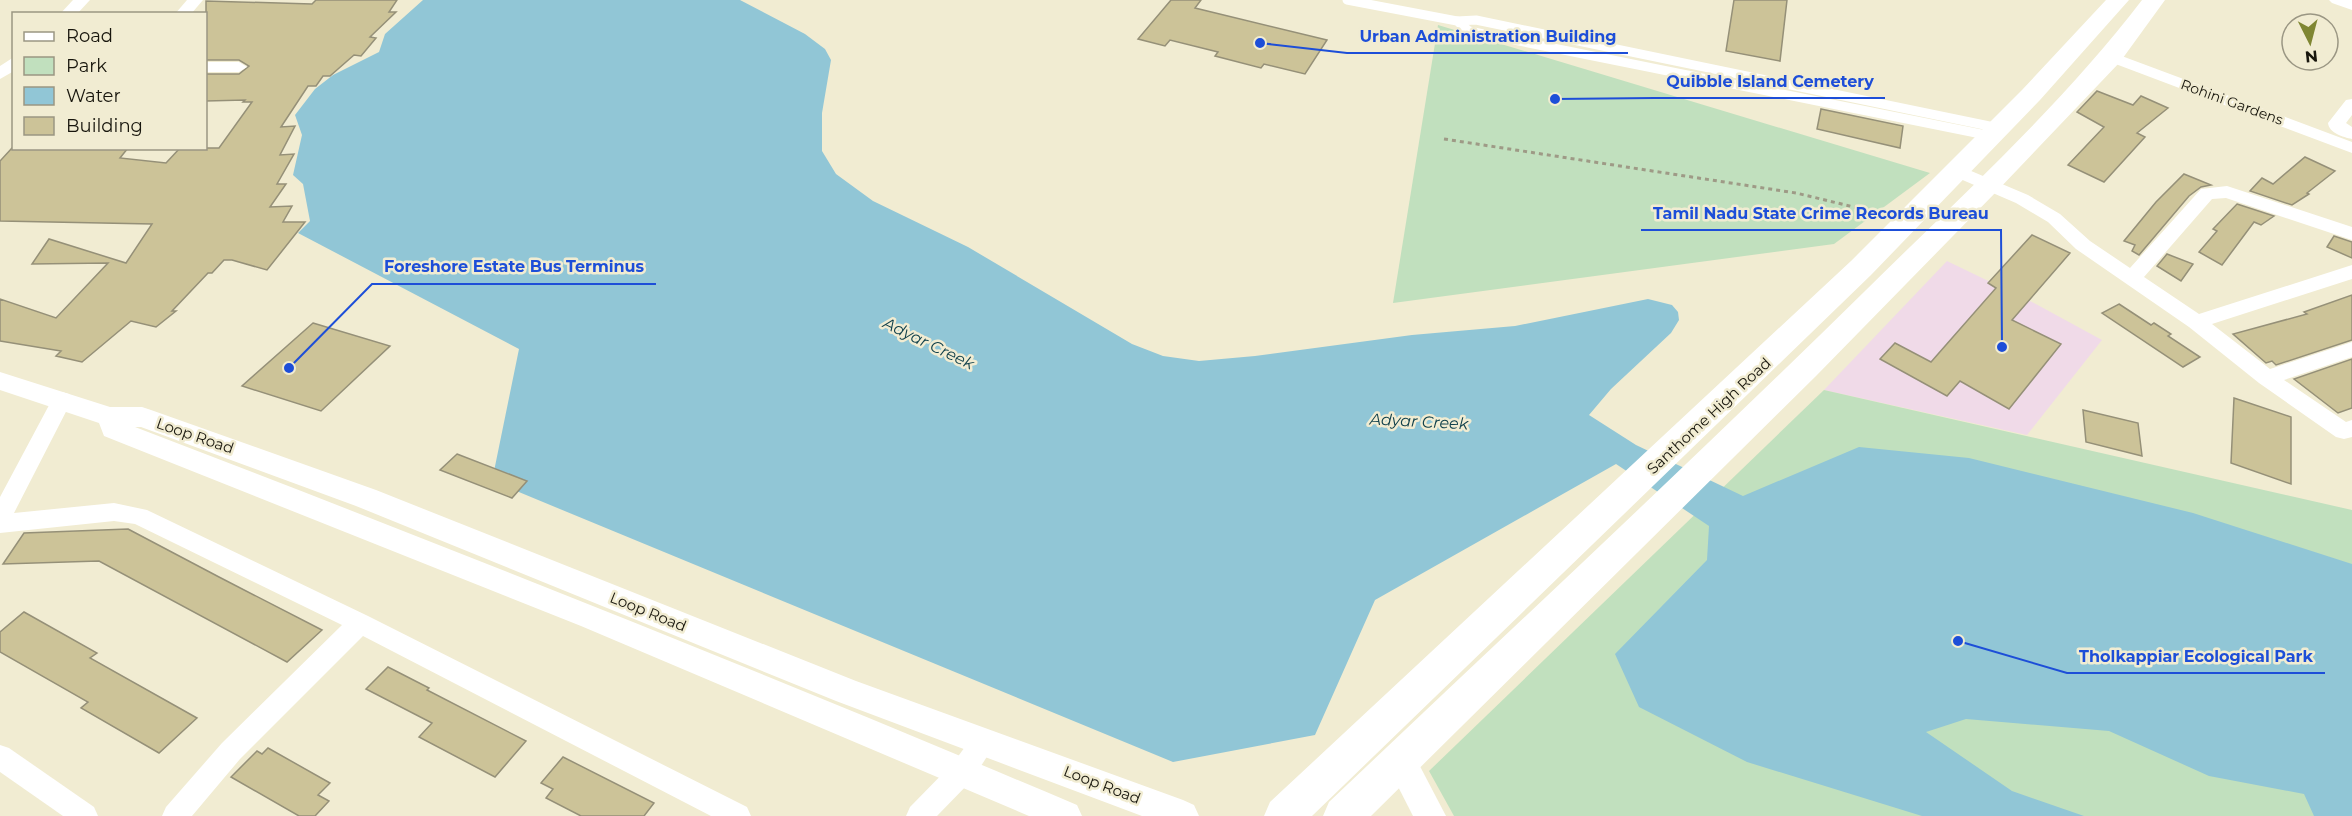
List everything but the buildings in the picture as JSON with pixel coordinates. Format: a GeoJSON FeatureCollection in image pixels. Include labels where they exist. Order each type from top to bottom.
{"type":"FeatureCollection","features":[{"type":"Feature","properties":{"kind":"main road","name":"Santhome High Road"},"geometry":{"type":"LineString","coordinates":[[1343,816],[1401,761],[1791,359],[1909,220],[2079,45],[2118,0]]}},
{"type":"Feature","properties":{"kind":"main road","name":"Santhome High Road"},"geometry":{"type":"LineString","coordinates":[[1284,816],[1352,750],[1988,184],[2111,57],[2154,0]]}},
{"type":"Feature","properties":{"kind":"street"},"geometry":{"type":"LineString","coordinates":[[69,12],[82,0]]}},
{"type":"Feature","properties":{"kind":"street"},"geometry":{"type":"LineString","coordinates":[[184,12],[195,0]]}},
{"type":"Feature","properties":{"kind":"street"},"geometry":{"type":"LineString","coordinates":[[2337,0],[2352,5]]}},
{"type":"Feature","properties":{"kind":"street","name":"Rohini Gardens"},"geometry":{"type":"LineString","coordinates":[[2111,57],[2352,148]]}},
{"type":"Feature","properties":{"kind":"street"},"geometry":{"type":"LineString","coordinates":[[207,67],[239,67]]}},
{"type":"Feature","properties":{"kind":"street"},"geometry":{"type":"LineString","coordinates":[[2352,104],[2337,123],[2337,127],[2352,134]]}},
{"type":"Feature","properties":{"kind":"street"},"geometry":{"type":"LineString","coordinates":[[1957,171],[2022,199],[2054,218],[2084,244],[2196,322],[2266,378],[2349,432]]}},
{"type":"Feature","properties":{"kind":"street"},"geometry":{"type":"LineString","coordinates":[[2132,278],[2207,193],[2214,191],[2227,192],[2352,234]]}},
{"type":"Feature","properties":{"kind":"street"},"geometry":{"type":"LineString","coordinates":[[2196,322],[2352,272]]}},
{"type":"Feature","properties":{"kind":"street"},"geometry":{"type":"LineString","coordinates":[[2266,378],[2352,349]]}},
{"type":"Feature","properties":{"kind":"street"},"geometry":{"type":"LineString","coordinates":[[0,381],[104,415]]}},
{"type":"Feature","properties":{"kind":"street"},"geometry":{"type":"LineString","coordinates":[[0,519],[62,400]]}},
{"type":"Feature","properties":{"kind":"street","name":"Loop Road"},"geometry":{"type":"LineString","coordinates":[[104,415],[142,417],[224,445],[366,498],[847,691],[1183,816]]}},
{"type":"Feature","properties":{"kind":"street","name":"Loop Road"},"geometry":{"type":"LineString","coordinates":[[104,415],[113,429],[357,523],[963,771],[1066,816]]}},
{"type":"Feature","properties":{"kind":"street"},"geometry":{"type":"LineString","coordinates":[[0,524],[114,512],[139,516],[360,623],[738,816]]}},
{"type":"Feature","properties":{"kind":"street"},"geometry":{"type":"LineString","coordinates":[[175,816],[231,751],[360,623]]}},
{"type":"Feature","properties":{"kind":"street"},"geometry":{"type":"LineString","coordinates":[[919,816],[963,771],[984,741]]}},
{"type":"Feature","properties":{"kind":"street"},"geometry":{"type":"LineString","coordinates":[[0,757],[86,816]]}},
{"type":"Feature","properties":{"kind":"street"},"geometry":{"type":"LineString","coordinates":[[1401,761],[1430,816]]}},
{"type":"Feature","properties":{"kind":"lane"},"geometry":{"type":"LineString","coordinates":[[1347,0],[1457,21],[1476,20],[1995,132]]}},
{"type":"Feature","properties":{"kind":"path"},"geometry":{"type":"LineString","coordinates":[[1444,139],[1796,193],[1909,220]]}},
{"type":"Feature","properties":{"kind":"shaded area"},"geometry":{"type":"Polygon","coordinates":[[[1947,261],[2034,303],[2102,340],[2027,435],[1824,390],[1947,261]]]}},
{"type":"Feature","properties":{"kind":"green space"},"geometry":{"type":"Polygon","coordinates":[[[1438,25],[1930,173],[1834,244],[1393,303],[1438,25]]]}},
{"type":"Feature","properties":{"kind":"green space"},"geometry":{"type":"Polygon","coordinates":[[[1824,390],[2352,510],[2352,816],[1454,816],[1429,771],[1824,390]]]}},
{"type":"Feature","properties":{"kind":"water","name":"Adyar Creek"},"geometry":{"type":"Polygon","coordinates":[[[423,0],[740,0],[805,34],[825,49],[831,60],[822,113],[822,151],[836,174],[873,201],[968,247],[1132,344],[1163,356],[1199,361],[1255,356],[1412,335],[1515,326],[1648,299],[1672,305],[1678,312],[1679,320],[1671,333],[1611,389],[1589,415],[1636,445],[1743,496],[1859,447],[1969,458],[2193,513],[2352,564],[2352,816],[2314,816],[2304,794],[2209,776],[2109,731],[1966,719],[1926,732],[2012,791],[2084,816],[1922,816],[1747,762],[1639,707],[1615,654],[1707,560],[1709,526],[1616,464],[1375,600],[1315,735],[1173,762],[492,481],[519,349],[298,233],[310,221],[303,184],[293,175],[302,135],[295,115],[315,89],[333,75],[379,52],[385,34],[423,0]]]}},
{"type":"Feature","properties":{"kind":"place","name":"Urban Administration Building"},"geometry":{"type":"Point","coordinates":[1260,43]}},
{"type":"Feature","properties":{"kind":"place","name":"Quibble Island Cemetery"},"geometry":{"type":"Point","coordinates":[1555,99]}},
{"type":"Feature","properties":{"kind":"place","name":"Tamil Nadu State Crime Records Bureau"},"geometry":{"type":"Point","coordinates":[2002,347]}},
{"type":"Feature","properties":{"kind":"place","name":"Foreshore Estate Bus Terminus"},"geometry":{"type":"Point","coordinates":[289,368]}},
{"type":"Feature","properties":{"kind":"place","name":"Tholkappiar Ecological Park"},"geometry":{"type":"Point","coordinates":[1958,641]}}]}
